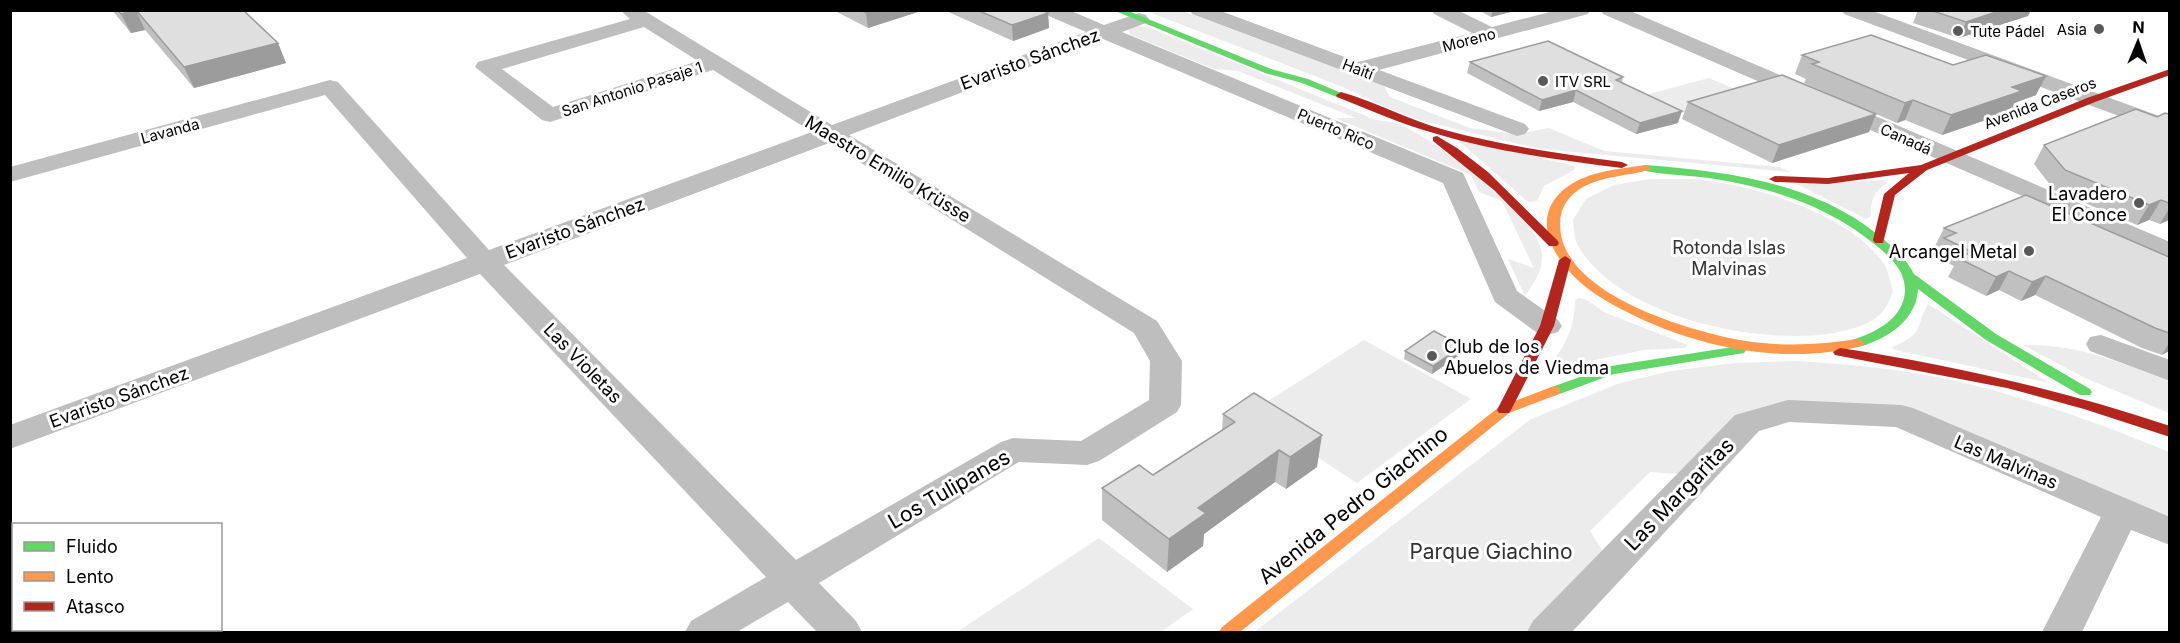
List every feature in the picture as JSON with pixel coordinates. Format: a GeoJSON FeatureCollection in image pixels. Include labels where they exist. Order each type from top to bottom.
{"type":"FeatureCollection","features":[{"type":"Feature","properties":{"kind":"main road"},"geometry":{"type":"LineString","coordinates":[[1117,10],[1138,15],[1268,71],[1291,76],[1416,125],[1523,151],[1645,168],[1691,171],[1740,178],[1792,194],[1844,216],[1880,240],[1910,277],[1956,312],[2017,353],[2136,419]]}},
{"type":"Feature","properties":{"kind":"main road","name":"Avenida Caseros"},"geometry":{"type":"LineString","coordinates":[[1740,178],[1828,181],[1923,168],[2091,100],[2169,72]]}},
{"type":"Feature","properties":{"kind":"main road"},"geometry":{"type":"LineString","coordinates":[[1416,125],[1460,153],[1515,201],[1553,243],[1565,260],[1584,278],[1636,312],[1689,331],[1758,347],[1823,350],[1951,369],[2136,419],[2169,432]]}},
{"type":"Feature","properties":{"kind":"main road"},"geometry":{"type":"LineString","coordinates":[[1553,243],[1552,214],[1567,191],[1596,177],[1645,168]]}},
{"type":"Feature","properties":{"kind":"main road","name":"Avenida Caseros"},"geometry":{"type":"LineString","coordinates":[[1880,240],[1890,194],[1923,168]]}},
{"type":"Feature","properties":{"kind":"main road","name":"Avenida Pedro Giachino"},"geometry":{"type":"LineString","coordinates":[[1504,410],[1528,368],[1547,326],[1565,260]]}},
{"type":"Feature","properties":{"kind":"main road"},"geometry":{"type":"LineString","coordinates":[[1823,350],[1873,337],[1902,319],[1913,294],[1910,277]]}},
{"type":"Feature","properties":{"kind":"main road","name":"Avenida Pedro Giachino"},"geometry":{"type":"LineString","coordinates":[[1228,633],[1504,410],[1611,370],[1758,347]]}},
{"type":"Feature","properties":{"kind":"street","name":"Puerto Rico"},"geometry":{"type":"LineString","coordinates":[[1051,10],[1454,178],[1505,296],[1547,326]]}},
{"type":"Feature","properties":{"kind":"street","name":"Haití"},"geometry":{"type":"LineString","coordinates":[[1199,10],[1517,129]]}},
{"type":"Feature","properties":{"kind":"street"},"geometry":{"type":"LineString","coordinates":[[1441,10],[1490,34]]}},
{"type":"Feature","properties":{"kind":"street","name":"Moreno"},"geometry":{"type":"LineString","coordinates":[[1356,69],[1581,10]]}},
{"type":"Feature","properties":{"kind":"street","name":"Canadá"},"geometry":{"type":"LineString","coordinates":[[1610,10],[2169,252]]}},
{"type":"Feature","properties":{"kind":"street"},"geometry":{"type":"LineString","coordinates":[[1851,10],[2169,128]]}},
{"type":"Feature","properties":{"kind":"street","name":"Evaristo Sánchez"},"geometry":{"type":"LineString","coordinates":[[10,438],[1104,32],[1138,15]]}},
{"type":"Feature","properties":{"kind":"street","name":"Maestro Emilio Krüsse"},"geometry":{"type":"LineString","coordinates":[[637,16],[1146,327],[1166,361]]}},
{"type":"Feature","properties":{"kind":"street","name":"San Antonio Pasaje 1"},"geometry":{"type":"LineString","coordinates":[[637,16],[486,67],[550,115],[714,63]]}},
{"type":"Feature","properties":{"kind":"street","name":"Lavanda"},"geometry":{"type":"LineString","coordinates":[[10,175],[330,87]]}},
{"type":"Feature","properties":{"kind":"street","name":"Las Violetas"},"geometry":{"type":"LineString","coordinates":[[330,87],[485,262],[842,633]]}},
{"type":"Feature","properties":{"kind":"street"},"geometry":{"type":"LineString","coordinates":[[2100,344],[2169,371]]}},
{"type":"Feature","properties":{"kind":"street","name":"Los Tulipanes"},"geometry":{"type":"LineString","coordinates":[[705,633],[1013,450],[1087,453],[1165,405],[1166,361]]}},
{"type":"Feature","properties":{"kind":"street","name":"Las Margaritas"},"geometry":{"type":"LineString","coordinates":[[1547,633],[1747,423],[1788,411],[1838,412]]}},
{"type":"Feature","properties":{"kind":"street","name":"Las Malvinas"},"geometry":{"type":"LineString","coordinates":[[1838,412],[1901,416],[2169,532]]}},
{"type":"Feature","properties":{"kind":"street"},"geometry":{"type":"LineString","coordinates":[[2062,633],[2122,511]]}},
{"type":"Feature","properties":{"kind":"green space"},"geometry":{"type":"Polygon","coordinates":[[[1146,11],[1183,11],[1384,86],[1390,97],[1470,128],[1517,134],[1549,128],[1604,151],[1779,167],[1790,172],[1540,149],[1423,121],[1387,108],[1343,87],[1146,11]]]}},
{"type":"Feature","properties":{"kind":"green space"},"geometry":{"type":"Polygon","coordinates":[[[1139,26],[1150,28],[1376,120],[1398,124],[1435,144],[1504,200],[1523,219],[1536,238],[1542,260],[1532,286],[1525,296],[1508,259],[1534,268],[1502,201],[1479,192],[1471,175],[1335,118],[1356,118],[1238,71],[1214,69],[1131,35],[1128,30],[1139,26]]]}},
{"type":"Feature","properties":{"kind":"green space"},"geometry":{"type":"Polygon","coordinates":[[[1709,78],[1746,94],[1682,113],[1645,95],[1709,78]]]}},
{"type":"Feature","properties":{"kind":"green space"},"geometry":{"type":"Polygon","coordinates":[[[1457,139],[1575,166],[1574,170],[1544,186],[1537,201],[1528,202],[1457,139]]]}},
{"type":"Feature","properties":{"kind":"green space","name":"Rotonda Islas Malvinas"},"geometry":{"type":"Polygon","coordinates":[[[1650,179],[1692,179],[1742,187],[1770,194],[1824,216],[1869,246],[1884,264],[1893,291],[1886,307],[1874,320],[1840,332],[1803,336],[1768,335],[1731,330],[1694,321],[1658,308],[1625,291],[1598,271],[1578,246],[1573,220],[1586,199],[1614,185],[1650,179]]]}},
{"type":"Feature","properties":{"kind":"green space","name":"Rotonda Islas Malvinas"},"geometry":{"type":"Polygon","coordinates":[[[1885,180],[1887,183],[1874,197],[1871,216],[1866,219],[1797,184],[1885,180]]]}},
{"type":"Feature","properties":{"kind":"green space"},"geometry":{"type":"Polygon","coordinates":[[[1578,298],[1587,300],[1606,313],[1688,345],[1685,348],[1644,350],[1595,360],[1548,375],[1546,371],[1563,346],[1570,330],[1575,301],[1578,298]]]}},
{"type":"Feature","properties":{"kind":"green space"},"geometry":{"type":"Polygon","coordinates":[[[1928,304],[2049,383],[1892,348],[1915,333],[1928,304]]]}},
{"type":"Feature","properties":{"kind":"green space"},"geometry":{"type":"Polygon","coordinates":[[[1364,340],[1471,399],[1357,483],[1249,413],[1364,340]]]}},
{"type":"Feature","properties":{"kind":"green space"},"geometry":{"type":"Polygon","coordinates":[[[2023,345],[2043,345],[2080,351],[2169,381],[2169,413],[2085,378],[2023,345]]]}},
{"type":"Feature","properties":{"kind":"green space","name":"Parque Giachino"},"geometry":{"type":"Polygon","coordinates":[[[1797,361],[1874,367],[1952,380],[2007,394],[2062,412],[2169,452],[2169,522],[1916,413],[1794,402],[1767,406],[1736,418],[1680,474],[1650,472],[1590,531],[1604,553],[1526,632],[1254,632],[1531,419],[1620,383],[1671,371],[1734,363],[1797,361]]]}},
{"type":"Feature","properties":{"kind":"green space"},"geometry":{"type":"Polygon","coordinates":[[[1099,538],[1193,609],[1161,632],[957,632],[1099,538]]]}},
{"type":"Feature","properties":{"kind":"building"},"geometry":{"type":"Polygon","coordinates":[[[118,10],[136,10],[121,14],[118,10]]]}},
{"type":"Feature","properties":{"kind":"building"},"geometry":{"type":"Polygon","coordinates":[[[136,10],[243,10],[278,43],[184,67],[136,10]]]}},
{"type":"Feature","properties":{"kind":"building"},"geometry":{"type":"Polygon","coordinates":[[[977,10],[1043,10],[1048,13],[1012,25],[977,10]]]}},
{"type":"Feature","properties":{"kind":"building"},"geometry":{"type":"Polygon","coordinates":[[[1930,10],[2002,10],[1966,22],[1930,10]]]}},
{"type":"Feature","properties":{"kind":"building"},"geometry":{"type":"Polygon","coordinates":[[[1871,35],[1953,65],[1986,55],[2046,76],[2012,87],[2022,91],[1951,115],[1913,100],[1905,103],[1812,64],[1819,62],[1802,55],[1871,35]]]}},
{"type":"Feature","properties":{"kind":"building"},"geometry":{"type":"Polygon","coordinates":[[[1548,41],[1623,77],[1616,80],[1682,111],[1640,123],[1576,90],[1542,100],[1470,62],[1548,41]]]}},
{"type":"Feature","properties":{"kind":"building"},"geometry":{"type":"Polygon","coordinates":[[[1782,75],[1876,114],[1779,145],[1688,102],[1782,75]]]}},
{"type":"Feature","properties":{"kind":"building"},"geometry":{"type":"Polygon","coordinates":[[[2136,109],[2157,117],[2165,113],[2169,114],[2169,203],[2161,200],[2149,205],[2065,170],[2044,145],[2136,109]]]}},
{"type":"Feature","properties":{"kind":"building"},"geometry":{"type":"Polygon","coordinates":[[[2026,195],[2169,257],[2169,333],[2046,276],[2032,282],[2009,271],[1996,277],[1958,258],[1972,252],[1944,238],[1956,233],[1944,228],[2026,195]]]}},
{"type":"Feature","properties":{"kind":"building"},"geometry":{"type":"Polygon","coordinates":[[[1434,331],[1462,346],[1433,366],[1405,351],[1434,331]]]}},
{"type":"Feature","properties":{"kind":"building"},"geometry":{"type":"Polygon","coordinates":[[[1254,393],[1322,435],[1290,457],[1279,450],[1198,508],[1206,513],[1169,539],[1102,488],[1139,465],[1153,475],[1235,422],[1223,414],[1254,393]]]}},
{"type":"Feature","properties":{"kind":"traffic: fast"},"geometry":{"type":"LineString","coordinates":[[1117,10],[1268,71],[1305,81],[1341,95]]}},
{"type":"Feature","properties":{"kind":"traffic: fast"},"geometry":{"type":"LineString","coordinates":[[1645,168],[1710,175],[1774,188],[1834,211],[1887,248],[1908,274],[1911,287],[1909,304],[1899,320],[1892,326],[1857,343]]}},
{"type":"Feature","properties":{"kind":"traffic: fast"},"geometry":{"type":"LineString","coordinates":[[1910,277],[1991,337],[2085,392]]}},
{"type":"Feature","properties":{"kind":"traffic: fast"},"geometry":{"type":"LineString","coordinates":[[1554,391],[1611,370],[1739,350]]}},
{"type":"Feature","properties":{"kind":"traffic: slow"},"geometry":{"type":"LineString","coordinates":[[1645,168],[1606,175],[1579,185],[1567,193],[1557,208],[1554,236],[1559,250],[1567,263],[1590,285],[1603,294],[1656,320],[1683,330],[1741,345],[1799,350],[1857,343]]}},
{"type":"Feature","properties":{"kind":"traffic: slow"},"geometry":{"type":"LineString","coordinates":[[1228,632],[1504,410],[1554,391]]}},
{"type":"Feature","properties":{"kind":"traffic: jam"},"geometry":{"type":"LineString","coordinates":[[1775,179],[1828,181],[1923,168],[2091,100],[2170,72]]}},
{"type":"Feature","properties":{"kind":"traffic: jam"},"geometry":{"type":"LineString","coordinates":[[1341,95],[1415,124],[1463,138],[1531,152],[1622,165]]}},
{"type":"Feature","properties":{"kind":"traffic: jam"},"geometry":{"type":"LineString","coordinates":[[1437,139],[1498,187],[1553,243]]}},
{"type":"Feature","properties":{"kind":"traffic: jam"},"geometry":{"type":"LineString","coordinates":[[1879,240],[1890,194],[1923,168]]}},
{"type":"Feature","properties":{"kind":"traffic: jam"},"geometry":{"type":"LineString","coordinates":[[1504,410],[1547,326],[1565,260]]}},
{"type":"Feature","properties":{"kind":"traffic: jam"},"geometry":{"type":"LineString","coordinates":[[1840,352],[1966,374],[2089,405],[2170,432]]}},
{"type":"Feature","properties":{"kind":"place","name":"Asia"},"geometry":{"type":"Point","coordinates":[2099,29]}},
{"type":"Feature","properties":{"kind":"place","name":"Tute Pádel"},"geometry":{"type":"Point","coordinates":[1958,31]}},
{"type":"Feature","properties":{"kind":"place","name":"ITV SRL"},"geometry":{"type":"Point","coordinates":[1543,81]}},
{"type":"Feature","properties":{"kind":"place","name":"Lavadero El Conce"},"geometry":{"type":"Point","coordinates":[2139,203]}},
{"type":"Feature","properties":{"kind":"place","name":"Arcangel Metal"},"geometry":{"type":"Point","coordinates":[2029,251]}},
{"type":"Feature","properties":{"kind":"place","name":"Club de los Abuelos de Viedma"},"geometry":{"type":"Point","coordinates":[1432,356]}}]}
